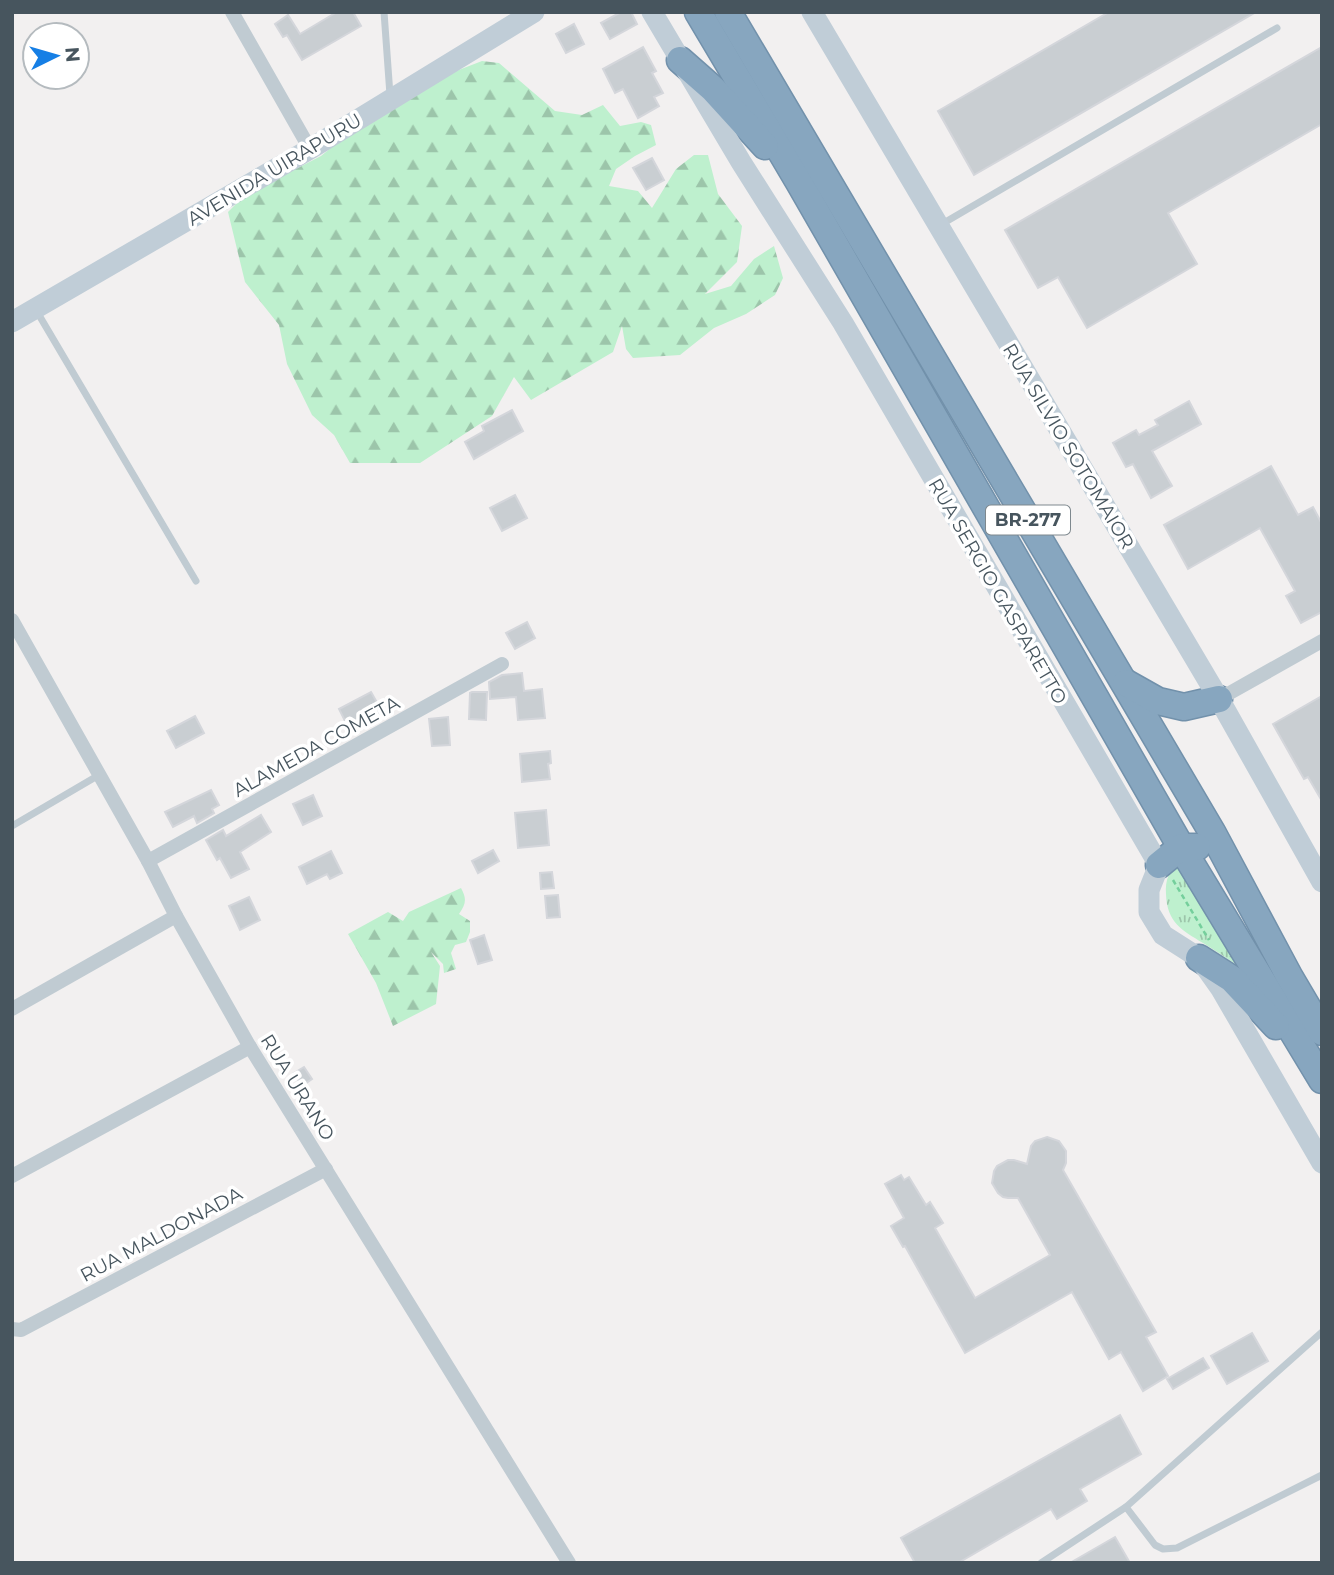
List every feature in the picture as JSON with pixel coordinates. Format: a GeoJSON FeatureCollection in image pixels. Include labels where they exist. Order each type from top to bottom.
{"type":"FeatureCollection","features":[{"type":"Feature","properties":{"kind":"highway","name":"BR-277"},"geometry":{"type":"LineString","coordinates":[[698,12],[799,182],[1181,847],[1318,1074]]}},
{"type":"Feature","properties":{"kind":"highway","name":"BR-277"},"geometry":{"type":"LineString","coordinates":[[728,12],[1212,832],[1322,1032]]}},
{"type":"Feature","properties":{"kind":"highway"},"geometry":{"type":"LineString","coordinates":[[680,60],[713,89],[799,182]]}},
{"type":"Feature","properties":{"kind":"highway"},"geometry":{"type":"LineString","coordinates":[[1123,681],[1158,701],[1184,707],[1219,699]]}},
{"type":"Feature","properties":{"kind":"highway"},"geometry":{"type":"LineString","coordinates":[[1159,865],[1181,847],[1196,846],[1215,864],[1289,975],[1322,989]]}},
{"type":"Feature","properties":{"kind":"highway"},"geometry":{"type":"LineString","coordinates":[[1199,958],[1232,979],[1318,1074]]}},
{"type":"Feature","properties":{"kind":"street"},"geometry":{"type":"LineString","coordinates":[[232,12],[310,149]]}},
{"type":"Feature","properties":{"kind":"street","name":"AVENIDA UIRAPURU"},"geometry":{"type":"LineString","coordinates":[[12,322],[310,149],[534,12]]}},
{"type":"Feature","properties":{"kind":"street","name":"RUA SERGIO GASPARETTO"},"geometry":{"type":"LineString","coordinates":[[652,12],[741,162],[843,323],[1159,865]]}},
{"type":"Feature","properties":{"kind":"street","name":"RUA SILVIO SOTOMAIOR"},"geometry":{"type":"LineString","coordinates":[[812,12],[1219,699],[1322,882]]}},
{"type":"Feature","properties":{"kind":"street","name":"RUA URANO"},"geometry":{"type":"LineString","coordinates":[[12,620],[250,1047],[569,1563]]}},
{"type":"Feature","properties":{"kind":"street"},"geometry":{"type":"LineString","coordinates":[[1219,699],[1322,641]]}},
{"type":"Feature","properties":{"kind":"street","name":"ALAMEDA COMETA"},"geometry":{"type":"LineString","coordinates":[[148,861],[502,664]]}},
{"type":"Feature","properties":{"kind":"street"},"geometry":{"type":"LineString","coordinates":[[1159,865],[1149,890],[1149,912],[1163,935],[1199,958],[1221,989],[1322,1163]]}},
{"type":"Feature","properties":{"kind":"street"},"geometry":{"type":"LineString","coordinates":[[12,1009],[176,916]]}},
{"type":"Feature","properties":{"kind":"street"},"geometry":{"type":"LineString","coordinates":[[12,1176],[250,1047]]}},
{"type":"Feature","properties":{"kind":"street","name":"RUA MALDONADA"},"geometry":{"type":"LineString","coordinates":[[12,1329],[21,1330],[326,1169]]}},
{"type":"Feature","properties":{"kind":"lane"},"geometry":{"type":"LineString","coordinates":[[384,12],[390,100]]}},
{"type":"Feature","properties":{"kind":"lane"},"geometry":{"type":"LineString","coordinates":[[939,226],[1277,28]]}},
{"type":"Feature","properties":{"kind":"lane"},"geometry":{"type":"LineString","coordinates":[[36,309],[195,581]]}},
{"type":"Feature","properties":{"kind":"lane"},"geometry":{"type":"LineString","coordinates":[[12,825],[100,775]]}},
{"type":"Feature","properties":{"kind":"lane"},"geometry":{"type":"LineString","coordinates":[[1041,1563],[1126,1507],[1322,1332]]}},
{"type":"Feature","properties":{"kind":"lane"},"geometry":{"type":"LineString","coordinates":[[1126,1507],[1154,1545],[1163,1549],[1177,1548],[1322,1475]]}},
{"type":"Feature","properties":{"kind":"green space"},"geometry":{"type":"Polygon","coordinates":[[[482,61],[499,63],[555,111],[582,115],[603,105],[620,126],[641,122],[651,125],[656,145],[616,169],[609,186],[638,191],[652,208],[676,169],[694,155],[708,155],[718,194],[742,226],[737,262],[705,294],[731,286],[754,259],[774,246],[783,278],[775,295],[746,314],[714,328],[680,355],[633,358],[626,349],[622,326],[613,352],[531,400],[514,377],[492,416],[420,463],[350,463],[334,435],[312,415],[287,364],[279,325],[245,282],[228,212],[245,195],[321,156],[373,114],[451,73],[482,61]]]}},
{"type":"Feature","properties":{"kind":"green space"},"geometry":{"type":"Polygon","coordinates":[[[1180,861],[1240,967],[1189,934],[1177,924],[1169,912],[1166,884],[1170,872],[1180,861]]]}},
{"type":"Feature","properties":{"kind":"green space"},"geometry":{"type":"Polygon","coordinates":[[[461,888],[465,901],[459,914],[470,921],[470,932],[466,942],[455,945],[451,953],[456,969],[444,973],[443,964],[431,952],[440,966],[436,1004],[393,1026],[376,983],[348,934],[388,912],[403,921],[409,912],[461,888]]]}},
{"type":"Feature","properties":{"kind":"building"},"geometry":{"type":"Polygon","coordinates":[[[337,12],[353,12],[361,26],[302,60],[287,35],[283,37],[275,24],[288,15],[300,34],[337,12]]]}},
{"type":"Feature","properties":{"kind":"building"},"geometry":{"type":"Polygon","coordinates":[[[621,12],[631,12],[637,24],[610,39],[601,23],[621,12]]]}},
{"type":"Feature","properties":{"kind":"building"},"geometry":{"type":"Polygon","coordinates":[[[1109,12],[1256,12],[974,175],[938,111],[1109,12]]]}},
{"type":"Feature","properties":{"kind":"building"},"geometry":{"type":"Polygon","coordinates":[[[574,24],[584,44],[566,53],[556,34],[574,24]]]}},
{"type":"Feature","properties":{"kind":"building"},"geometry":{"type":"Polygon","coordinates":[[[643,47],[656,71],[652,73],[663,93],[654,97],[659,106],[638,118],[623,89],[615,93],[603,69],[643,47]]]}},
{"type":"Feature","properties":{"kind":"building"},"geometry":{"type":"Polygon","coordinates":[[[1322,47],[1322,124],[1168,213],[1197,264],[1087,328],[1058,277],[1038,288],[1005,230],[1322,47]]]}},
{"type":"Feature","properties":{"kind":"building"},"geometry":{"type":"Polygon","coordinates":[[[652,158],[664,180],[646,190],[633,168],[652,158]]]}},
{"type":"Feature","properties":{"kind":"building"},"geometry":{"type":"Polygon","coordinates":[[[1189,401],[1201,424],[1152,451],[1172,486],[1151,498],[1133,464],[1126,467],[1113,443],[1136,430],[1139,435],[1158,425],[1155,420],[1189,401]]]}},
{"type":"Feature","properties":{"kind":"building"},"geometry":{"type":"Polygon","coordinates":[[[512,410],[523,431],[474,459],[465,442],[484,431],[482,426],[512,410]]]}},
{"type":"Feature","properties":{"kind":"building"},"geometry":{"type":"Polygon","coordinates":[[[1271,466],[1298,515],[1313,507],[1322,524],[1322,612],[1301,623],[1286,596],[1295,591],[1260,528],[1188,569],[1164,525],[1271,466]]]}},
{"type":"Feature","properties":{"kind":"building"},"geometry":{"type":"Polygon","coordinates":[[[515,495],[527,518],[502,531],[490,508],[515,495]]]}},
{"type":"Feature","properties":{"kind":"building"},"geometry":{"type":"Polygon","coordinates":[[[527,622],[535,638],[515,649],[506,633],[527,622]]]}},
{"type":"Feature","properties":{"kind":"building"},"geometry":{"type":"Polygon","coordinates":[[[522,673],[524,691],[542,689],[545,718],[518,720],[516,697],[490,699],[489,682],[502,675],[522,673]]]}},
{"type":"Feature","properties":{"kind":"building"},"geometry":{"type":"Polygon","coordinates":[[[371,692],[383,713],[350,731],[339,709],[371,692]]]}},
{"type":"Feature","properties":{"kind":"building"},"geometry":{"type":"Polygon","coordinates":[[[472,692],[487,692],[486,720],[469,719],[472,692]]]}},
{"type":"Feature","properties":{"kind":"building"},"geometry":{"type":"Polygon","coordinates":[[[1322,696],[1322,801],[1308,777],[1304,779],[1273,724],[1322,696]]]}},
{"type":"Feature","properties":{"kind":"building"},"geometry":{"type":"Polygon","coordinates":[[[195,716],[204,733],[176,748],[167,731],[195,716]]]}},
{"type":"Feature","properties":{"kind":"building"},"geometry":{"type":"Polygon","coordinates":[[[448,717],[450,745],[432,746],[429,719],[448,717]]]}},
{"type":"Feature","properties":{"kind":"building"},"geometry":{"type":"Polygon","coordinates":[[[550,751],[550,779],[522,782],[520,754],[550,751]]]}},
{"type":"Feature","properties":{"kind":"building"},"geometry":{"type":"Polygon","coordinates":[[[211,790],[219,805],[212,809],[214,813],[197,823],[194,816],[173,827],[165,812],[211,790]]]}},
{"type":"Feature","properties":{"kind":"building"},"geometry":{"type":"Polygon","coordinates":[[[313,795],[322,816],[303,825],[293,804],[313,795]]]}},
{"type":"Feature","properties":{"kind":"building"},"geometry":{"type":"Polygon","coordinates":[[[546,810],[549,845],[518,848],[515,813],[546,810]]]}},
{"type":"Feature","properties":{"kind":"building"},"geometry":{"type":"Polygon","coordinates":[[[261,815],[271,832],[240,852],[249,869],[231,878],[206,840],[223,830],[226,836],[261,815]]]}},
{"type":"Feature","properties":{"kind":"building"},"geometry":{"type":"Polygon","coordinates":[[[493,850],[499,861],[478,873],[472,861],[493,850]]]}},
{"type":"Feature","properties":{"kind":"building"},"geometry":{"type":"Polygon","coordinates":[[[331,851],[342,873],[330,879],[327,874],[307,884],[299,867],[331,851]]]}},
{"type":"Feature","properties":{"kind":"building"},"geometry":{"type":"Polygon","coordinates":[[[552,872],[554,888],[541,889],[540,873],[552,872]]]}},
{"type":"Feature","properties":{"kind":"building"},"geometry":{"type":"Polygon","coordinates":[[[558,895],[560,917],[547,918],[545,896],[558,895]]]}},
{"type":"Feature","properties":{"kind":"building"},"geometry":{"type":"Polygon","coordinates":[[[249,897],[260,920],[240,930],[229,906],[249,897]]]}},
{"type":"Feature","properties":{"kind":"building"},"geometry":{"type":"Polygon","coordinates":[[[484,935],[492,960],[478,964],[470,940],[484,935]]]}},
{"type":"Feature","properties":{"kind":"building"},"geometry":{"type":"Polygon","coordinates":[[[304,1067],[312,1079],[302,1086],[294,1073],[304,1067]]]}},
{"type":"Feature","properties":{"kind":"building"},"geometry":{"type":"Polygon","coordinates":[[[1047,1137],[1059,1141],[1066,1151],[1063,1170],[1156,1332],[1146,1337],[1168,1376],[1143,1391],[1121,1352],[1109,1359],[1072,1292],[965,1353],[891,1226],[904,1218],[885,1184],[901,1175],[904,1180],[909,1177],[926,1205],[930,1202],[943,1223],[935,1228],[975,1298],[1050,1255],[1018,1198],[1003,1197],[992,1183],[997,1166],[1008,1160],[1027,1164],[1031,1146],[1035,1141],[1047,1137]]]}},
{"type":"Feature","properties":{"kind":"building"},"geometry":{"type":"Polygon","coordinates":[[[1252,1333],[1268,1361],[1227,1384],[1211,1356],[1252,1333]]]}},
{"type":"Feature","properties":{"kind":"building"},"geometry":{"type":"Polygon","coordinates":[[[1203,1358],[1209,1368],[1173,1389],[1167,1379],[1203,1358]]]}},
{"type":"Feature","properties":{"kind":"building"},"geometry":{"type":"Polygon","coordinates":[[[1120,1415],[1141,1454],[1080,1489],[1087,1501],[1057,1519],[1051,1509],[958,1563],[915,1563],[901,1538],[1120,1415]]]}},
{"type":"Feature","properties":{"kind":"building"},"geometry":{"type":"Polygon","coordinates":[[[1115,1537],[1130,1563],[1070,1563],[1115,1537]]]}}]}
